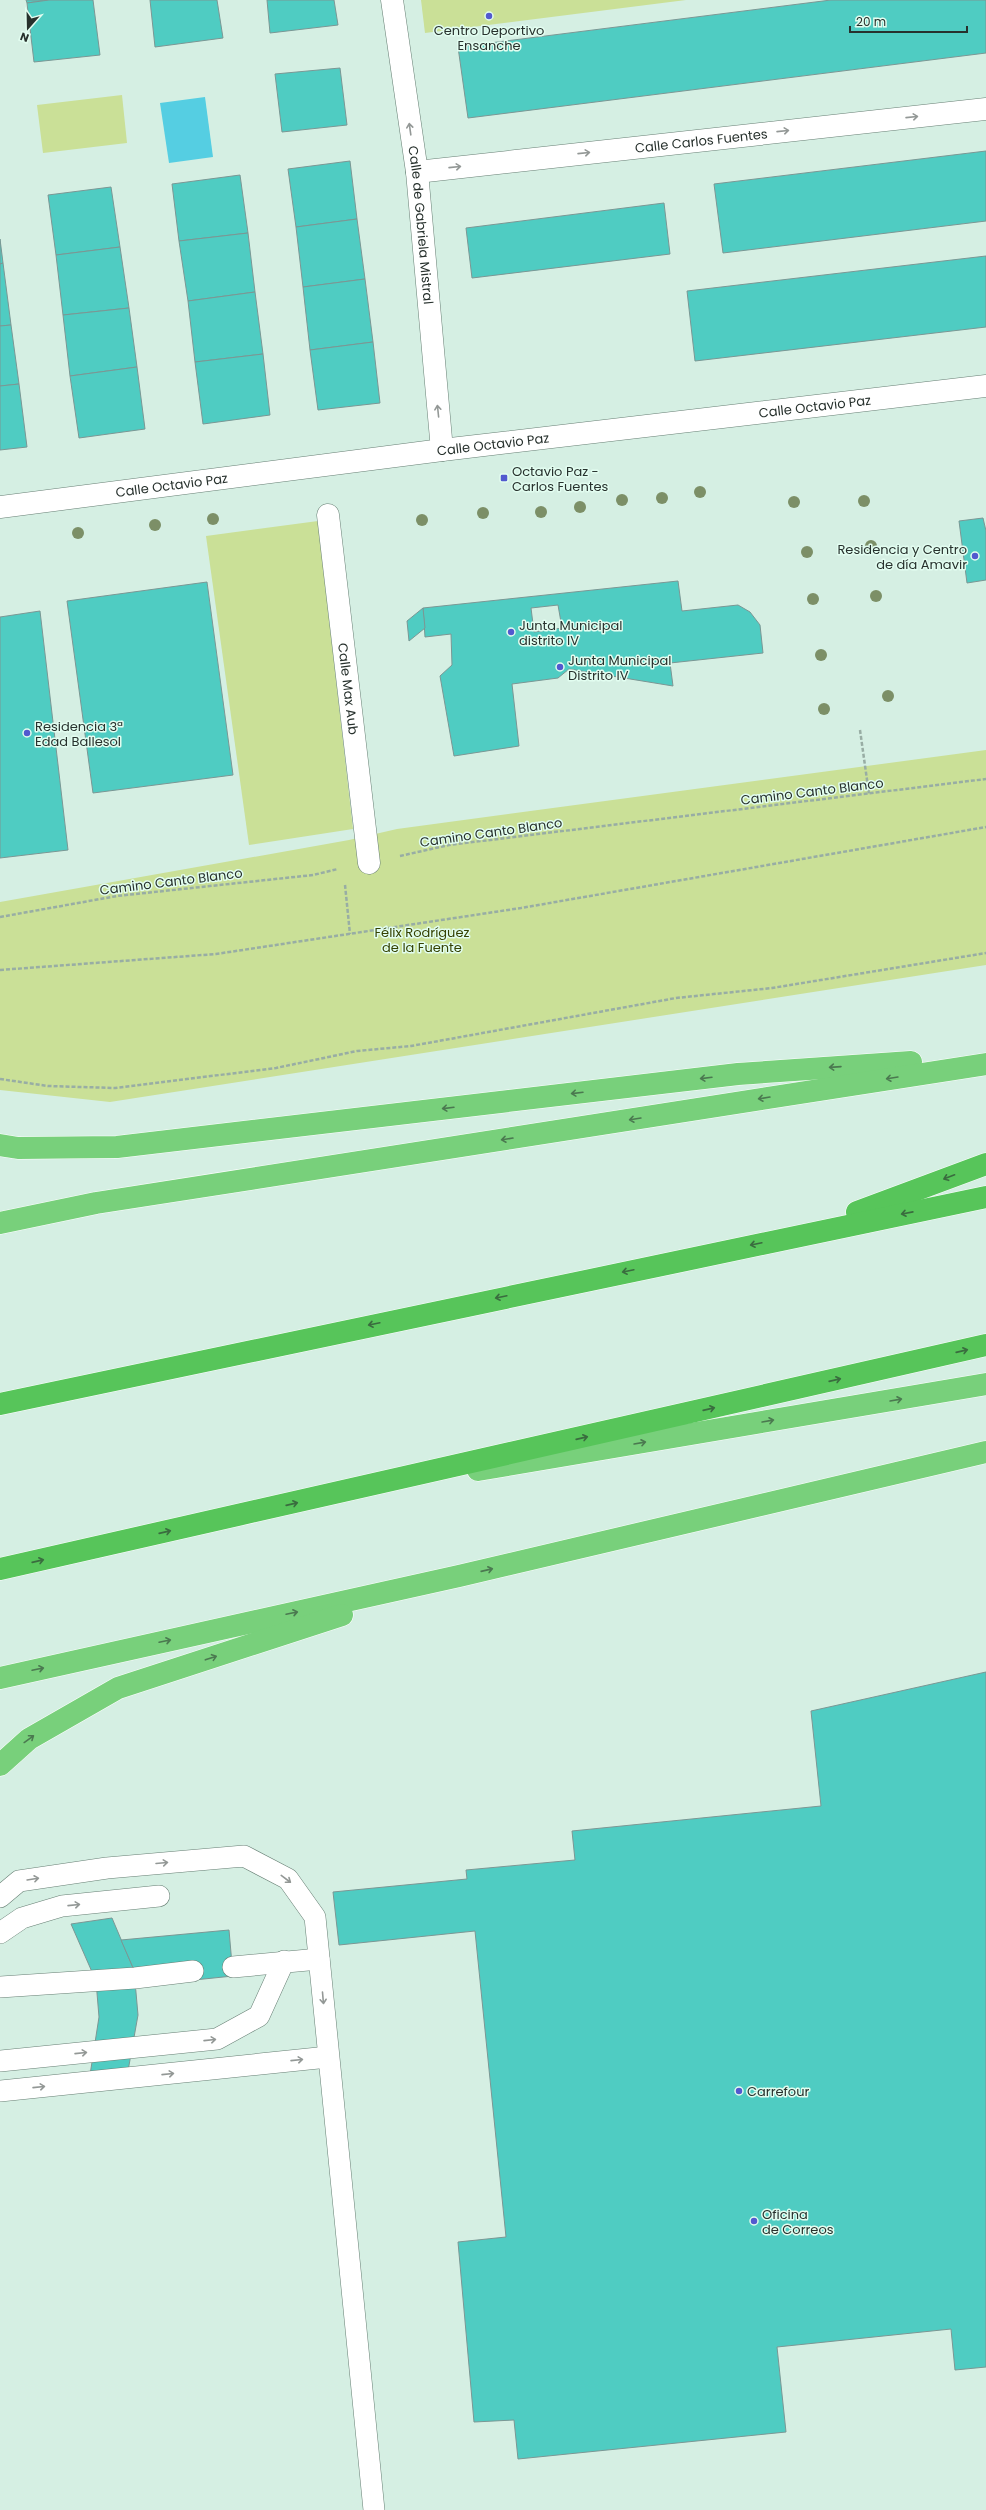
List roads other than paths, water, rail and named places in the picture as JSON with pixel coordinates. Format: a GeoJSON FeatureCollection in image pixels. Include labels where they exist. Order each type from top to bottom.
{"type":"FeatureCollection","features":[{"type":"Feature","properties":{"kind":"highway"},"geometry":{"type":"LineString","coordinates":[[0,1146],[18,1148],[117,1147],[738,1074],[986,1057]]}},
{"type":"Feature","properties":{"kind":"highway"},"geometry":{"type":"LineString","coordinates":[[0,1223],[96,1203],[986,1064]]}},
{"type":"Feature","properties":{"kind":"highway"},"geometry":{"type":"LineString","coordinates":[[794,1236],[986,1164]]}},
{"type":"Feature","properties":{"kind":"highway"},"geometry":{"type":"LineString","coordinates":[[0,1404],[794,1236],[986,1197]]}},
{"type":"Feature","properties":{"kind":"highway"},"geometry":{"type":"LineString","coordinates":[[0,1569],[986,1345]]}},
{"type":"Feature","properties":{"kind":"highway"},"geometry":{"type":"LineString","coordinates":[[339,1493],[986,1384]]}},
{"type":"Feature","properties":{"kind":"highway"},"geometry":{"type":"LineString","coordinates":[[0,1678],[459,1576],[986,1452]]}},
{"type":"Feature","properties":{"kind":"highway"},"geometry":{"type":"LineString","coordinates":[[0,1765],[29,1739],[118,1688],[459,1576]]}},
{"type":"Feature","properties":{"kind":"street","name":"Calle de Gabriela Mistral"},"geometry":{"type":"LineString","coordinates":[[392,0],[416,172],[442,450]]}},
{"type":"Feature","properties":{"kind":"street","name":"Calle Carlos Fuentes"},"geometry":{"type":"LineString","coordinates":[[416,172],[986,109]]}},
{"type":"Feature","properties":{"kind":"street","name":"Calle Octavio Paz"},"geometry":{"type":"LineString","coordinates":[[0,507],[442,450],[986,386]]}},
{"type":"Feature","properties":{"kind":"street","name":"Calle Max Aub"},"geometry":{"type":"LineString","coordinates":[[328,515],[369,863]]}},
{"type":"Feature","properties":{"kind":"lane"},"geometry":{"type":"LineString","coordinates":[[0,1897],[19,1881],[107,1868],[244,1856],[288,1879],[315,1917],[374,2510]]}},
{"type":"Feature","properties":{"kind":"lane"},"geometry":{"type":"LineString","coordinates":[[0,1933],[22,1918],[62,1906],[160,1896]]}},
{"type":"Feature","properties":{"kind":"lane"},"geometry":{"type":"LineString","coordinates":[[233,1967],[284,1961],[319,1959]]}},
{"type":"Feature","properties":{"kind":"lane"},"geometry":{"type":"LineString","coordinates":[[0,2061],[217,2039],[259,2016],[284,1961]]}},
{"type":"Feature","properties":{"kind":"lane"},"geometry":{"type":"LineString","coordinates":[[1,1988],[135,1978],[192,1971]]}},
{"type":"Feature","properties":{"kind":"lane"},"geometry":{"type":"LineString","coordinates":[[0,2091],[328,2057]]}},
{"type":"Feature","properties":{"kind":"water"},"geometry":{"type":"Polygon","coordinates":[[[205,97],[213,157],[169,163],[160,103],[205,97]]]}},
{"type":"Feature","properties":{"kind":"place","name":"Centro Deportivo Ensanche"},"geometry":{"type":"Point","coordinates":[489,16]}},
{"type":"Feature","properties":{"kind":"place","name":"Octavio Paz - Carlos Fuentes"},"geometry":{"type":"Point","coordinates":[504,478]}},
{"type":"Feature","properties":{"kind":"place","name":"Residencia y Centro de día Amavir"},"geometry":{"type":"Point","coordinates":[975,556]}},
{"type":"Feature","properties":{"kind":"place","name":"Junta Municipal distrito IV"},"geometry":{"type":"Point","coordinates":[511,632]}},
{"type":"Feature","properties":{"kind":"place","name":"Junta Municipal Distrito IV"},"geometry":{"type":"Point","coordinates":[560,667]}},
{"type":"Feature","properties":{"kind":"place","name":"Residencia 3ª Edad Ballesol"},"geometry":{"type":"Point","coordinates":[27,733]}},
{"type":"Feature","properties":{"kind":"place","name":"Carrefour"},"geometry":{"type":"Point","coordinates":[739,2091]}},
{"type":"Feature","properties":{"kind":"place","name":"Oficina de Correos"},"geometry":{"type":"Point","coordinates":[754,2221]}},
{"type":"Feature","properties":{"kind":"park label","name":"Félix Rodríguez de la Fuente"},"geometry":{"type":"Point","coordinates":[422,940]}}]}
